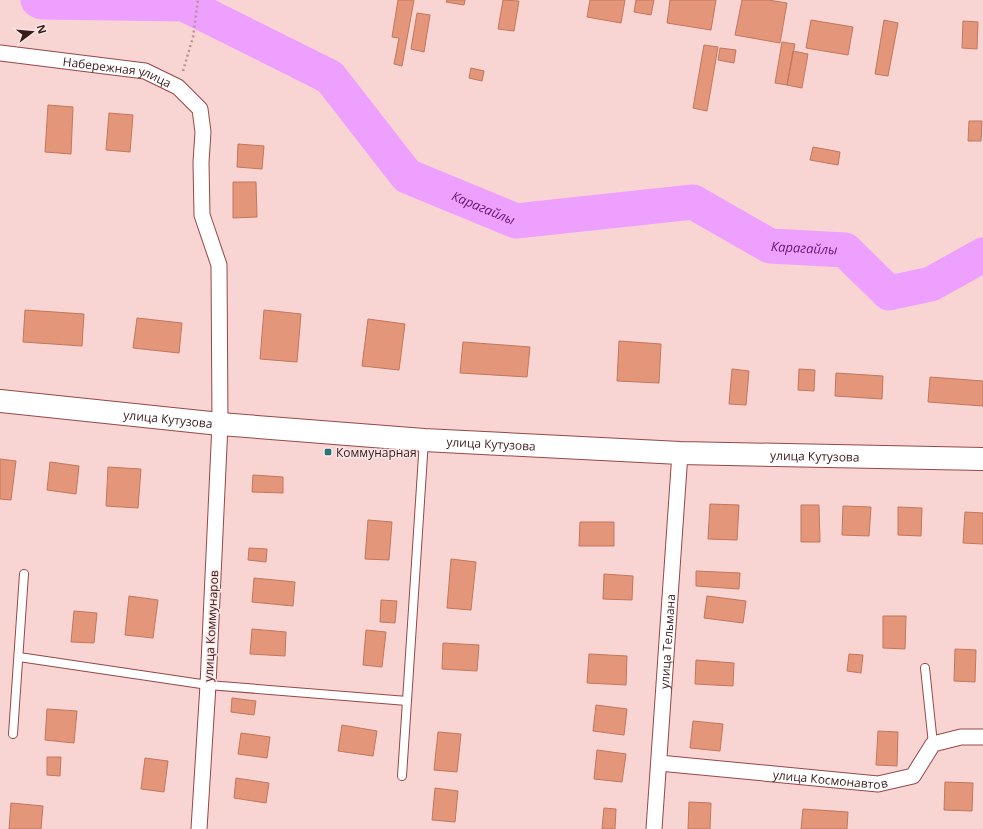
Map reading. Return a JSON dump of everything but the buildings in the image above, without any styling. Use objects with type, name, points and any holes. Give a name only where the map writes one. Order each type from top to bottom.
[{"type":"main road","name":"улица Кутузова","points":[[0,401],[220,424],[424,440],[680,453],[983,459]]},
{"type":"street","name":"Набережная улица","points":[[0,53],[144,71],[178,87],[200,109]]},
{"type":"street","name":"улица Коммунаров","points":[[199,829],[208,685],[220,424],[219,265],[202,215],[201,162],[203,132],[200,109]]},
{"type":"street","name":"улица Тельмана","points":[[654,829],[680,453]]},
{"type":"street","points":[[933,744],[961,737],[983,737]]},
{"type":"street","name":"улица Космонавтов","points":[[659,763],[878,784],[913,776],[933,744]]},
{"type":"lane","points":[[402,776],[424,440]]},
{"type":"lane","points":[[13,734],[24,574]]},
{"type":"lane","points":[[19,657],[208,685],[407,701]]},
{"type":"lane","points":[[925,668],[933,744]]},
{"type":"path","points":[[178,87],[193,37],[198,0]]},
{"type":"waterway","name":"Карагайлы","points":[[38,0],[42,2],[184,4],[330,77],[407,176],[516,221],[693,202],[770,246],[845,250],[889,293],[931,284],[983,255]]},
{"type":"place","name":"Коммунарная","points":[[328,452]]}]
